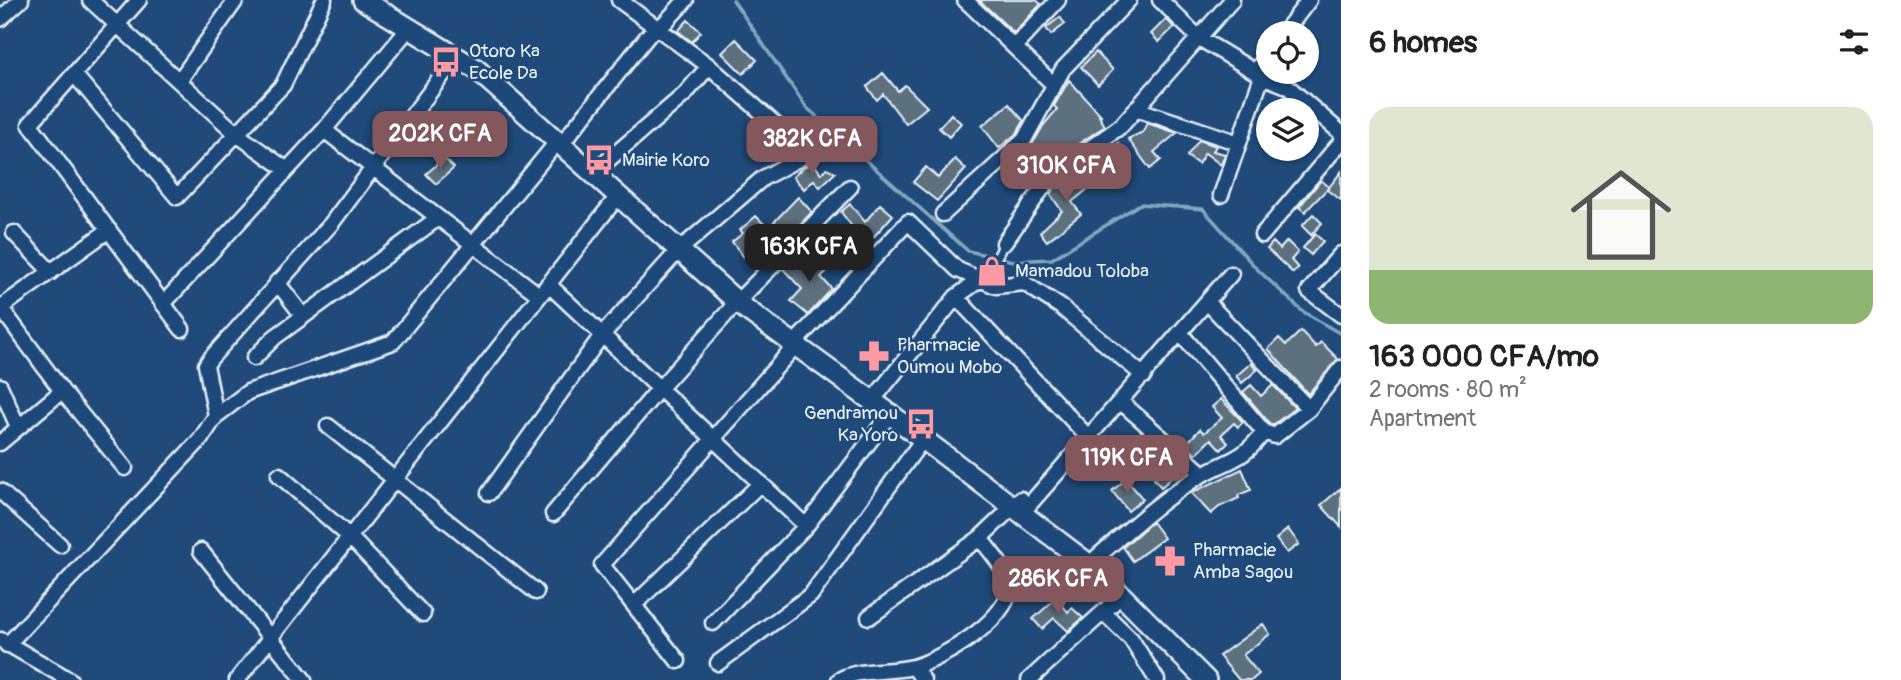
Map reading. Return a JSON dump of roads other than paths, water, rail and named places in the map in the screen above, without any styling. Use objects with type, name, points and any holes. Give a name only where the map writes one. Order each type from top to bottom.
[{"type":"main road","points":[[363,0],[410,27],[500,89],[600,167],[682,248]]},
{"type":"main road","points":[[385,0],[482,61],[618,196],[741,299],[1022,506],[1094,568],[1206,680]]},
{"type":"main road","points":[[875,397],[890,414],[923,439],[1097,557],[1219,680]]},
{"type":"street","points":[[0,19],[21,0]]},
{"type":"street","points":[[90,0],[238,135],[287,170]]},
{"type":"street","points":[[138,0],[30,124],[182,329]]},
{"type":"street","points":[[179,81],[236,0]]},
{"type":"street","points":[[74,74],[177,197],[283,85],[324,0]]},
{"type":"street","points":[[619,0],[709,66],[776,125]]},
{"type":"street","points":[[70,680],[4,642],[200,440],[216,416],[248,392],[393,342],[657,28],[686,0]]},
{"type":"street","points":[[965,0],[1054,85]]},
{"type":"street","points":[[1014,47],[1058,0]]},
{"type":"street","points":[[943,214],[1024,139],[1063,69],[1129,0]]},
{"type":"street","points":[[1160,0],[1199,38],[1256,73]]},
{"type":"street","points":[[1004,243],[1051,176],[1121,126],[1233,0]]},
{"type":"street","points":[[1293,21],[1309,0]]},
{"type":"street","points":[[163,303],[324,130],[410,27]]},
{"type":"street","points":[[216,416],[206,365],[331,224],[456,57]]},
{"type":"street","points":[[600,167],[685,94],[709,66]]},
{"type":"street","points":[[1221,195],[1256,81]]},
{"type":"street","points":[[1282,84],[1341,133]]},
{"type":"street","points":[[1136,108],[1239,143]]},
{"type":"street","points":[[324,130],[473,245],[544,290],[602,335],[806,526]]},
{"type":"street","points":[[1262,235],[1341,142]]},
{"type":"street","points":[[489,493],[602,335],[682,248],[763,178],[813,151]]},
{"type":"street","points":[[552,514],[659,388],[850,187]]},
{"type":"street","points":[[237,680],[618,196]]},
{"type":"street","points":[[254,358],[275,337],[438,218]]},
{"type":"street","points":[[678,661],[602,565],[714,440],[797,341],[908,222],[958,270],[985,276],[996,286],[1024,283],[1061,307],[1144,376]]},
{"type":"street","points":[[109,230],[0,308],[62,391],[125,468]]},
{"type":"street","points":[[14,233],[51,272]]},
{"type":"street","points":[[1341,254],[1309,292],[1341,315]]},
{"type":"street","points":[[869,617],[1022,506],[1089,438],[1231,274]]},
{"type":"street","points":[[875,397],[956,297],[985,276]]},
{"type":"street","points":[[277,282],[303,316]]},
{"type":"street","points":[[956,297],[1089,438]]},
{"type":"street","points":[[1208,302],[1309,409]]},
{"type":"street","points":[[1181,334],[1264,432],[1277,436],[1309,409],[1341,368]]},
{"type":"street","points":[[0,386],[19,427]]},
{"type":"street","points":[[0,443],[62,391]]},
{"type":"street","points":[[1121,401],[1203,474]]},
{"type":"street","points":[[713,623],[806,526],[890,414]]},
{"type":"street","points":[[328,426],[536,592]]},
{"type":"street","points":[[1097,557],[1140,520],[1203,474],[1241,457],[1254,446],[1264,432]]},
{"type":"street","points":[[718,663],[811,595],[923,439]]},
{"type":"street","points":[[279,475],[350,537],[423,614]]},
{"type":"street","points":[[634,605],[761,484]]},
{"type":"street","points":[[0,491],[61,545]]},
{"type":"street","points":[[839,680],[849,675],[914,667],[960,646],[985,625],[1007,601],[1009,580],[980,538]]},
{"type":"street","points":[[201,551],[304,680]]},
{"type":"street","points":[[1029,680],[1122,595]]},
{"type":"street","points":[[1103,612],[1130,639],[1157,680]]},
{"type":"street","points":[[914,667],[923,680]]},
{"type":"lane","points":[[985,276],[1004,243]]},
{"type":"waterway","points":[[733,0],[806,107],[968,251],[1013,261],[1052,259],[1140,204],[1203,209],[1257,269],[1302,311],[1341,334]]},
{"type":"place","name":"Otoro Ka Ecole Da","points":[[446,62]]},
{"type":"place","name":"Mairie Koro","points":[[599,160]]},
{"type":"place","name":"Mamadou Toloba","points":[[992,271]]},
{"type":"place","name":"Pharmacie Oumou Mobo","points":[[874,356]]},
{"type":"place","name":"Gendramou Ka Yoro","points":[[921,424]]},
{"type":"place","name":"Pharmacie Amba Sagou","points":[[1170,561]]}]
